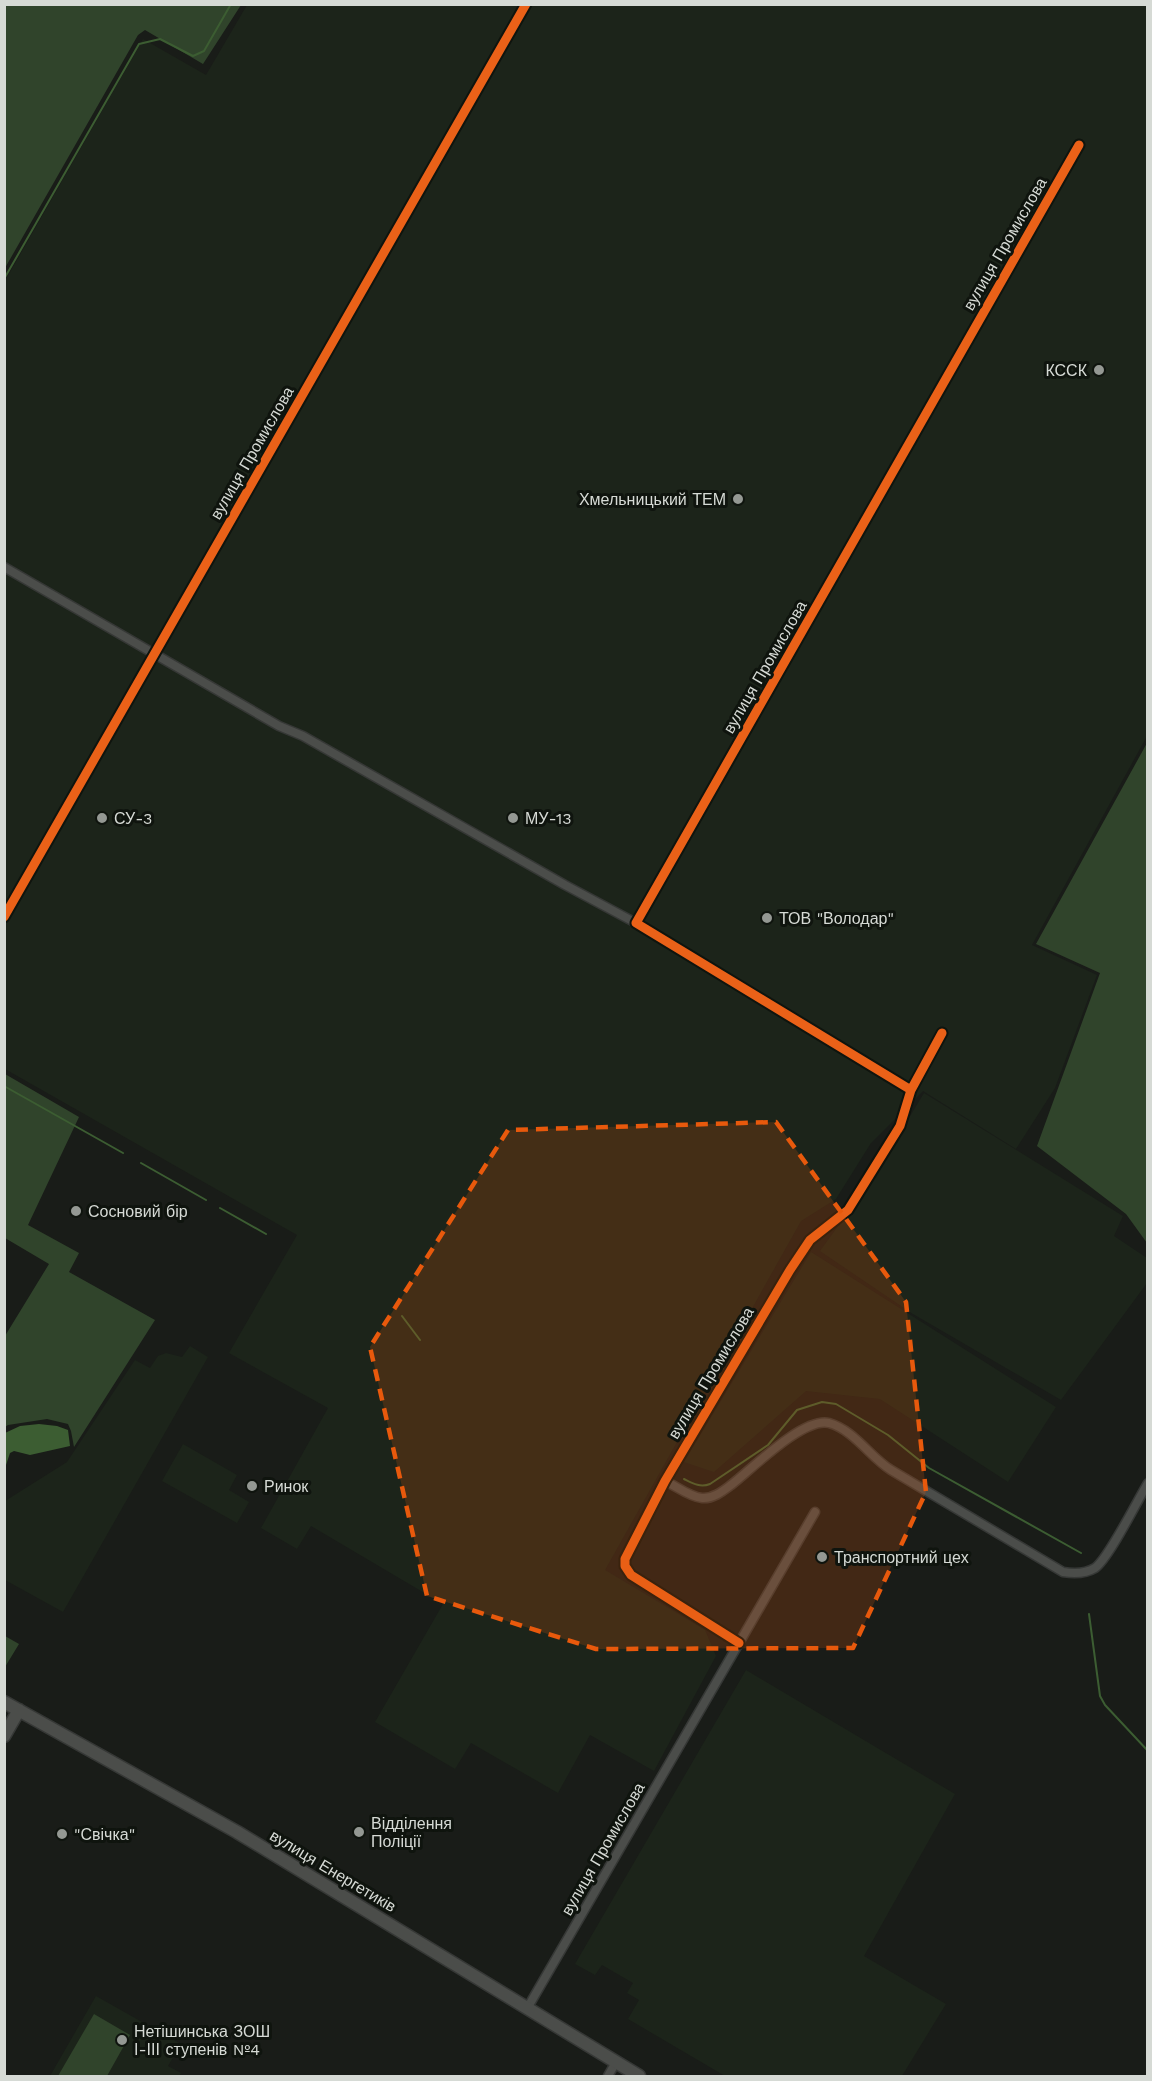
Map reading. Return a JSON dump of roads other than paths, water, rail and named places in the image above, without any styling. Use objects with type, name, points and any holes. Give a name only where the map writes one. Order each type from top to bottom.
[{"type":"main road","name":"вулиця Енергетиків","points":[[4,1702],[237,1832],[639,2076]]},
{"type":"main road","points":[[4,1736],[19,1710]]},
{"type":"street","name":"вулиця Промислова","points":[[4,917],[526,4]]},
{"type":"street","name":"вулиця Промислова","points":[[636,924],[1079,145]]},
{"type":"street","points":[[4,567],[279,726],[303,736],[636,924],[911,1090]]},
{"type":"street","name":"вулиця Промислова","points":[[739,1643],[631,1575],[626,1570],[624,1562],[626,1555],[665,1481],[810,1240],[848,1210],[900,1126],[911,1090],[942,1033]]},
{"type":"street","points":[[665,1481],[698,1498],[712,1496],[736,1481],[798,1431],[814,1424],[828,1423],[848,1434],[879,1463],[1063,1572],[1074,1574],[1085,1573],[1098,1566],[1103,1560],[1148,1483]]},
{"type":"street","name":"вулиця Промислова","points":[[528,2007],[815,1512]]},
{"type":"street","points":[[608,2076],[616,2062]]},
{"type":"waterway","points":[[4,279],[139,44],[160,39],[193,56],[204,51],[231,4]]},
{"type":"waterway","points":[[4,1086],[123,1153]]},
{"type":"waterway","points":[[141,1163],[206,1200]]},
{"type":"waterway","points":[[220,1208],[266,1234]]},
{"type":"waterway","points":[[402,1316],[420,1340]]},
{"type":"waterway","points":[[684,1479],[699,1485],[710,1484],[768,1445],[797,1410],[822,1402],[836,1404],[888,1435],[929,1468],[1081,1553]]},
{"type":"waterway","points":[[1089,1614],[1100,1696],[1105,1705],[1148,1751]]},
{"type":"place","name":"КССК","points":[[1099,370]]},
{"type":"place","name":"Хмельницький ТЕМ","points":[[738,499]]},
{"type":"place","name":"СУ-3","points":[[102,818]]},
{"type":"place","name":"МУ-13","points":[[513,818]]},
{"type":"place","name":"ТОВ \"Володар\"","points":[[767,918]]},
{"type":"place","name":"Сосновий бір","points":[[76,1211]]},
{"type":"place","name":"Ринок","points":[[252,1486]]},
{"type":"place","name":"Транспортний цех","points":[[822,1557]]},
{"type":"place","name":"Відділення Поліції","points":[[359,1832]]},
{"type":"place","name":"\"Свічка\"","points":[[62,1834]]},
{"type":"place","name":"Нетішинська ЗОШ І-ІІІ ступенів №4","points":[[122,2040]]}]
